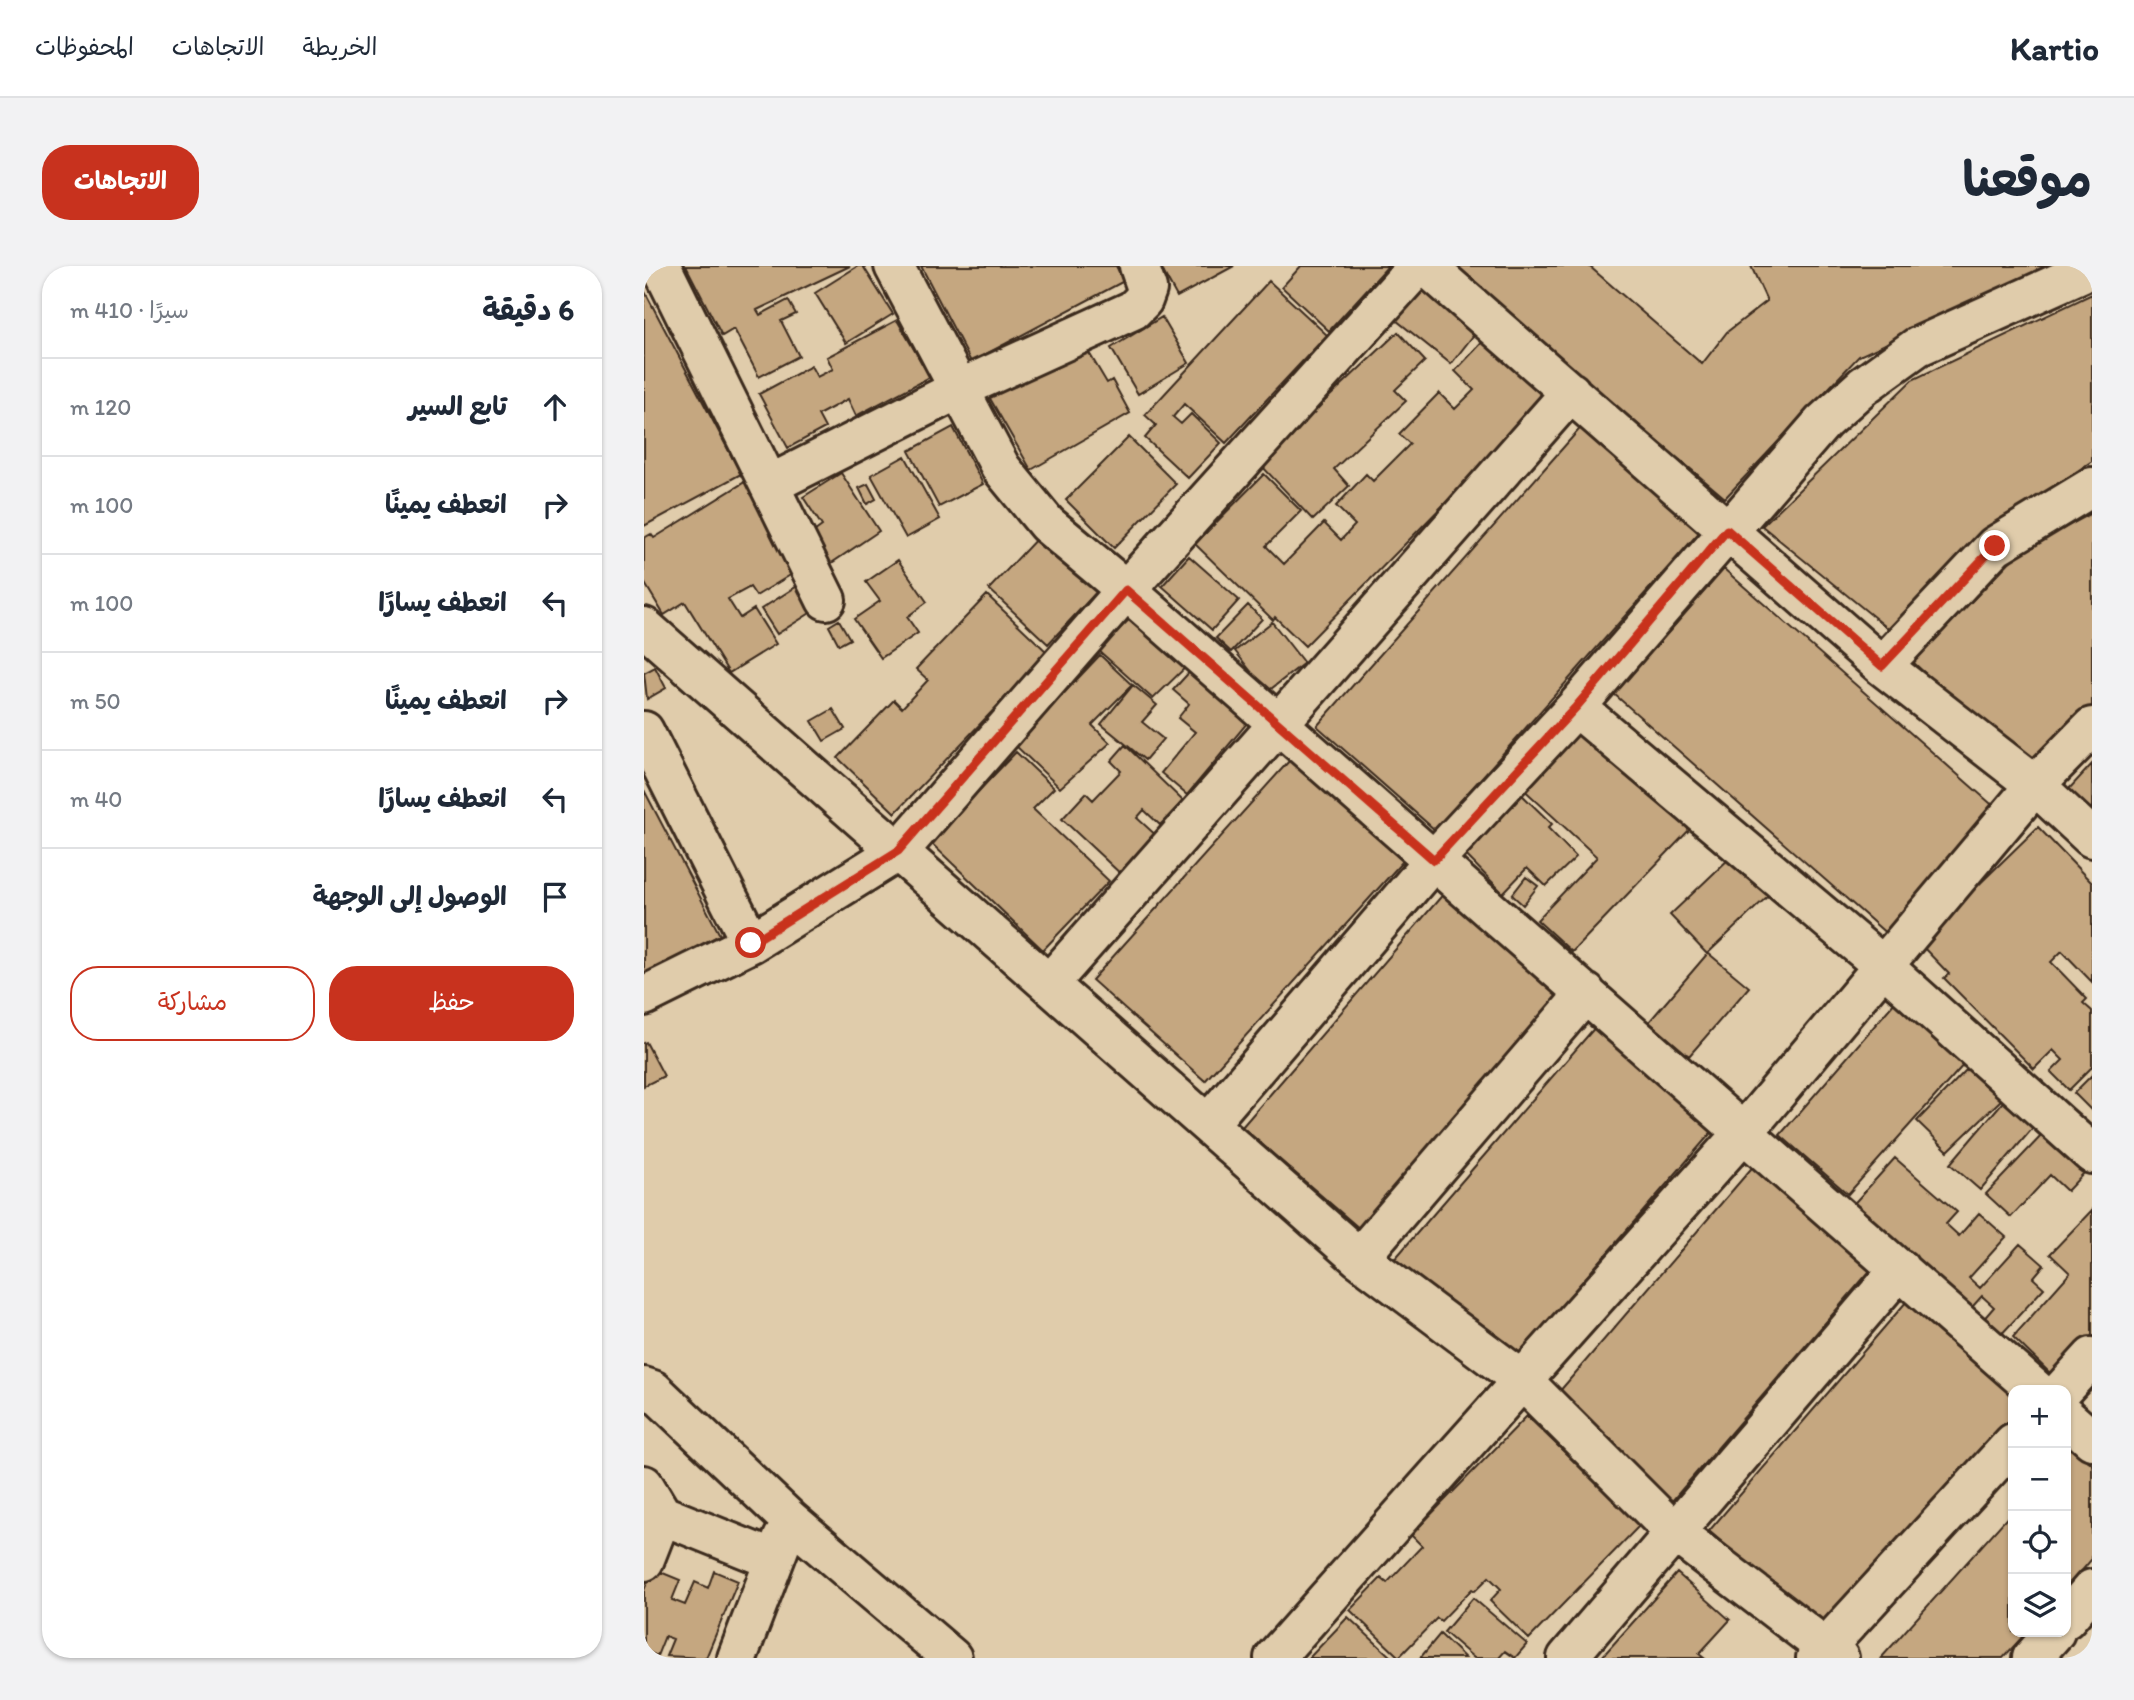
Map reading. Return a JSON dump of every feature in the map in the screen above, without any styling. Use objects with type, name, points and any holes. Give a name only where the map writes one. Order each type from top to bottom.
[{"type":"street","points":[[661,266],[826,600]]},
{"type":"street","points":[[894,266],[957,390],[1001,468],[1029,505],[2030,1385]]},
{"type":"street","points":[[769,485],[957,390],[1133,310],[1143,300],[1147,289],[1139,266]]},
{"type":"street","points":[[644,996],[751,943],[898,851],[1126,590],[1418,266]]},
{"type":"street","points":[[1426,266],[1882,666],[2035,785],[2092,838]]},
{"type":"street","points":[[1208,1124],[1434,860],[1576,707],[1823,422],[1863,386],[1917,347],[2092,268]]},
{"type":"street","points":[[1049,985],[1571,393]]},
{"type":"street","points":[[1882,666],[1995,546],[2092,487]]},
{"type":"street","points":[[644,627],[1359,1258],[1522,1380],[1673,1531],[1827,1654],[2009,1448]]},
{"type":"street","points":[[1576,707],[1882,965],[2092,1154]]},
{"type":"street","points":[[1274,1658],[1743,1133],[2035,785],[2092,727]]},
{"type":"street","points":[[644,731],[751,943]]},
{"type":"street","points":[[1359,1258],[1586,993]]},
{"type":"street","points":[[1567,1658],[1900,1269]]},
{"type":"street","points":[[2067,1385],[2092,1357]]},
{"type":"street","points":[[644,1387],[653,1390],[790,1520],[952,1658]]},
{"type":"street","points":[[2071,1421],[2092,1440]]},
{"type":"street","points":[[644,1561],[653,1500],[774,1560]]},
{"type":"street","points":[[737,1658],[790,1520]]},
{"type":"street","points":[[2071,1613],[2092,1589]]},
{"type":"street","points":[[2032,1658],[2050,1637]]},
{"type":"building","points":[[686,266],[850,266],[757,310],[760,315],[788,300],[796,314],[781,321],[799,356],[759,377],[734,329],[722,336]]},
{"type":"building","points":[[858,266],[863,266],[893,314],[846,343],[815,293]]},
{"type":"building","points":[[921,266],[1116,266],[1124,281],[971,362]]},
{"type":"building","points":[[1160,266],[1234,266],[1177,297]]},
{"type":"building","points":[[1301,266],[1388,266],[1329,331],[1282,287]]},
{"type":"building","points":[[1451,266],[1589,266],[1702,364],[1727,332],[1767,301],[1751,266],[2056,266],[1859,356],[1725,498]]},
{"type":"building","points":[[1429,280],[1483,323],[1451,364],[1396,320]]},
{"type":"building","points":[[1269,281],[1327,335],[1226,443],[1184,404],[1173,417],[1181,424],[1191,414],[1221,443],[1188,478],[1145,438],[1156,425],[1145,415]]},
{"type":"building","points":[[644,290],[741,474],[644,526]]},
{"type":"building","points":[[2092,294],[2092,461],[1991,530],[1891,631],[1762,526],[1912,380]]},
{"type":"building","points":[[1162,317],[1189,363],[1138,394],[1111,348]]},
{"type":"building","points":[[897,320],[930,377],[856,416],[848,399],[818,415],[825,428],[788,448],[759,394],[811,366],[817,377],[833,369],[827,357]]},
{"type":"building","points":[[1493,331],[1555,391],[1305,646],[1275,617],[1273,620],[1195,544],[1264,474],[1301,511],[1266,546],[1284,564],[1324,523],[1341,540],[1355,525],[1336,506],[1366,474],[1373,481],[1410,444],[1399,434],[1439,393],[1455,409],[1474,390],[1455,371]]},
{"type":"building","points":[[1398,332],[1425,361],[1395,390],[1406,401],[1334,469],[1349,486],[1313,520],[1259,463]]},
{"type":"building","points":[[1082,341],[1107,383],[1112,380],[1130,413],[1031,470],[988,395]]},
{"type":"building","points":[[1584,424],[1703,528],[1435,830],[1317,726]]},
{"type":"building","points":[[953,427],[983,484],[939,507],[909,451]]},
{"type":"building","points":[[1129,437],[1176,484],[1114,548],[1066,500]]},
{"type":"building","points":[[905,456],[940,519],[906,538],[871,475]]},
{"type":"building","points":[[841,473],[879,531],[830,564],[811,534],[822,526],[803,497]]},
{"type":"building","points":[[748,480],[802,568],[756,596],[750,587],[728,599],[740,618],[754,609],[776,644],[729,673],[685,602],[664,615],[644,582],[644,538],[651,534],[654,538]]},
{"type":"building","points":[[868,484],[876,499],[867,504],[859,488]]},
{"type":"building","points":[[2092,513],[2092,709],[2031,773],[1913,662],[2019,552]]},
{"type":"building","points":[[1041,534],[1102,586],[1048,644],[989,589]]},
{"type":"building","points":[[1189,556],[1239,600],[1212,630],[1162,586]]},
{"type":"building","points":[[898,560],[927,602],[907,617],[918,633],[881,658],[854,619],[880,601],[866,582]]},
{"type":"building","points":[[1724,569],[1998,810],[1888,935],[1614,694]]},
{"type":"building","points":[[799,585],[815,610],[777,634],[761,609]]},
{"type":"building","points":[[987,595],[1048,653],[895,813],[838,758],[894,700],[902,708],[928,680],[916,669]]},
{"type":"building","points":[[1248,605],[1262,619],[1231,652],[1216,638]]},
{"type":"building","points":[[1139,610],[1191,662],[1153,699],[1098,650]]},
{"type":"building","points":[[839,620],[850,639],[839,645],[829,626]]},
{"type":"building","points":[[1272,622],[1304,663],[1267,692],[1235,651]]},
{"type":"building","points":[[1100,655],[1132,685],[1092,725],[1110,743],[1060,788],[1015,745]]},
{"type":"building","points":[[655,667],[666,688],[647,699],[644,673]]},
{"type":"building","points":[[1194,667],[1253,716],[1187,795],[1161,773],[1195,732],[1178,718],[1189,704],[1173,690]]},
{"type":"building","points":[[1133,685],[1157,705],[1142,722],[1163,739],[1145,760],[1101,724]]},
{"type":"building","points":[[833,709],[845,729],[824,741],[812,721]]},
{"type":"building","points":[[1577,722],[1695,824],[1572,952],[1537,920],[1597,857],[1519,785]]},
{"type":"building","points":[[1125,745],[1183,801],[1160,825],[1144,810],[1137,818],[1159,838],[1123,876],[1062,819],[1086,793],[1093,800],[1121,771],[1111,761]]},
{"type":"building","points":[[1016,752],[1054,788],[1033,809],[1109,881],[1043,950],[930,842]]},
{"type":"building","points":[[1290,760],[1403,861],[1205,1081],[1092,980]]},
{"type":"building","points":[[2092,764],[2092,812],[2068,790]]},
{"type":"building","points":[[1516,789],[1552,824],[1548,828],[1576,857],[1546,886],[1527,868],[1503,893],[1458,847]]},
{"type":"building","points":[[644,790],[720,935],[644,975]]},
{"type":"building","points":[[2038,827],[2092,883],[2092,982],[2062,951],[2051,962],[2087,999],[2083,1003],[2092,1011],[2092,1067],[2069,1090],[2051,1072],[2063,1060],[2053,1050],[2034,1069],[1944,978],[1949,974],[1919,943]]},
{"type":"building","points":[[1733,855],[1770,894],[1707,954],[1670,915]]},
{"type":"building","points":[[1526,877],[1538,886],[1523,905],[1512,895]]},
{"type":"building","points":[[1446,891],[1564,993],[1360,1229],[1242,1127]]},
{"type":"building","points":[[1708,953],[1749,987],[1689,1056],[1649,1022]]},
{"type":"building","points":[[1895,1002],[1965,1063],[1848,1194],[1780,1135]]},
{"type":"building","points":[[1597,1025],[1716,1127],[1512,1363],[1393,1261]]},
{"type":"building","points":[[646,1042],[664,1076],[644,1086],[644,1043]]},
{"type":"building","points":[[1969,1067],[2002,1099],[1948,1151],[1917,1121]]},
{"type":"building","points":[[2092,1075],[2092,1111],[2074,1093]]},
{"type":"building","points":[[2007,1097],[2037,1123],[1980,1190],[1950,1164]]},
{"type":"building","points":[[2043,1134],[2084,1173],[2067,1191],[2050,1175],[2011,1217],[1986,1194]]},
{"type":"building","points":[[1895,1158],[1957,1212],[1946,1224],[1959,1236],[1979,1213],[2006,1237],[1969,1278],[1980,1288],[2020,1244],[2044,1265],[2033,1278],[2044,1288],[1998,1338],[1981,1322],[1994,1307],[1982,1296],[1965,1315],[1849,1209]]},
{"type":"building","points":[[1756,1163],[1875,1265],[1672,1501],[1553,1399]]},
{"type":"building","points":[[2092,1210],[2092,1337],[2054,1377],[2013,1337],[2070,1273],[2050,1254]]},
{"type":"building","points":[[1913,1294],[2008,1385],[2008,1424],[1828,1633],[1709,1531]]},
{"type":"building","points":[[1527,1416],[1640,1525],[1529,1639],[1490,1601],[1501,1589],[1489,1577],[1475,1591],[1472,1589],[1441,1621],[1437,1618],[1399,1657],[1350,1610],[1381,1578],[1387,1583],[1422,1546],[1411,1535]]},
{"type":"building","points":[[2071,1448],[2092,1464],[2092,1559],[2071,1583]]},
{"type":"building","points":[[2008,1517],[2008,1637],[2022,1637],[2003,1658],[1881,1658]]},
{"type":"building","points":[[653,1569],[680,1580],[672,1600],[685,1605],[695,1582],[708,1588],[714,1571],[738,1581],[706,1658],[666,1656],[673,1639],[665,1636],[657,1656],[644,1650],[644,1590]]},
{"type":"building","points":[[1677,1573],[1730,1620],[1699,1654],[1704,1658],[1601,1658]]},
{"type":"building","points":[[1473,1598],[1527,1644],[1515,1658],[1505,1651],[1499,1658],[1474,1658],[1444,1632]]},
{"type":"building","points":[[1348,1617],[1392,1658],[1309,1658]]},
{"type":"building","points":[[1440,1634],[1465,1658],[1420,1658]]},
{"type":"route","points":[[751,943],[898,851],[1126,590],[1434,860],[1576,707],[1727,530],[1882,666],[1995,546]]}]
